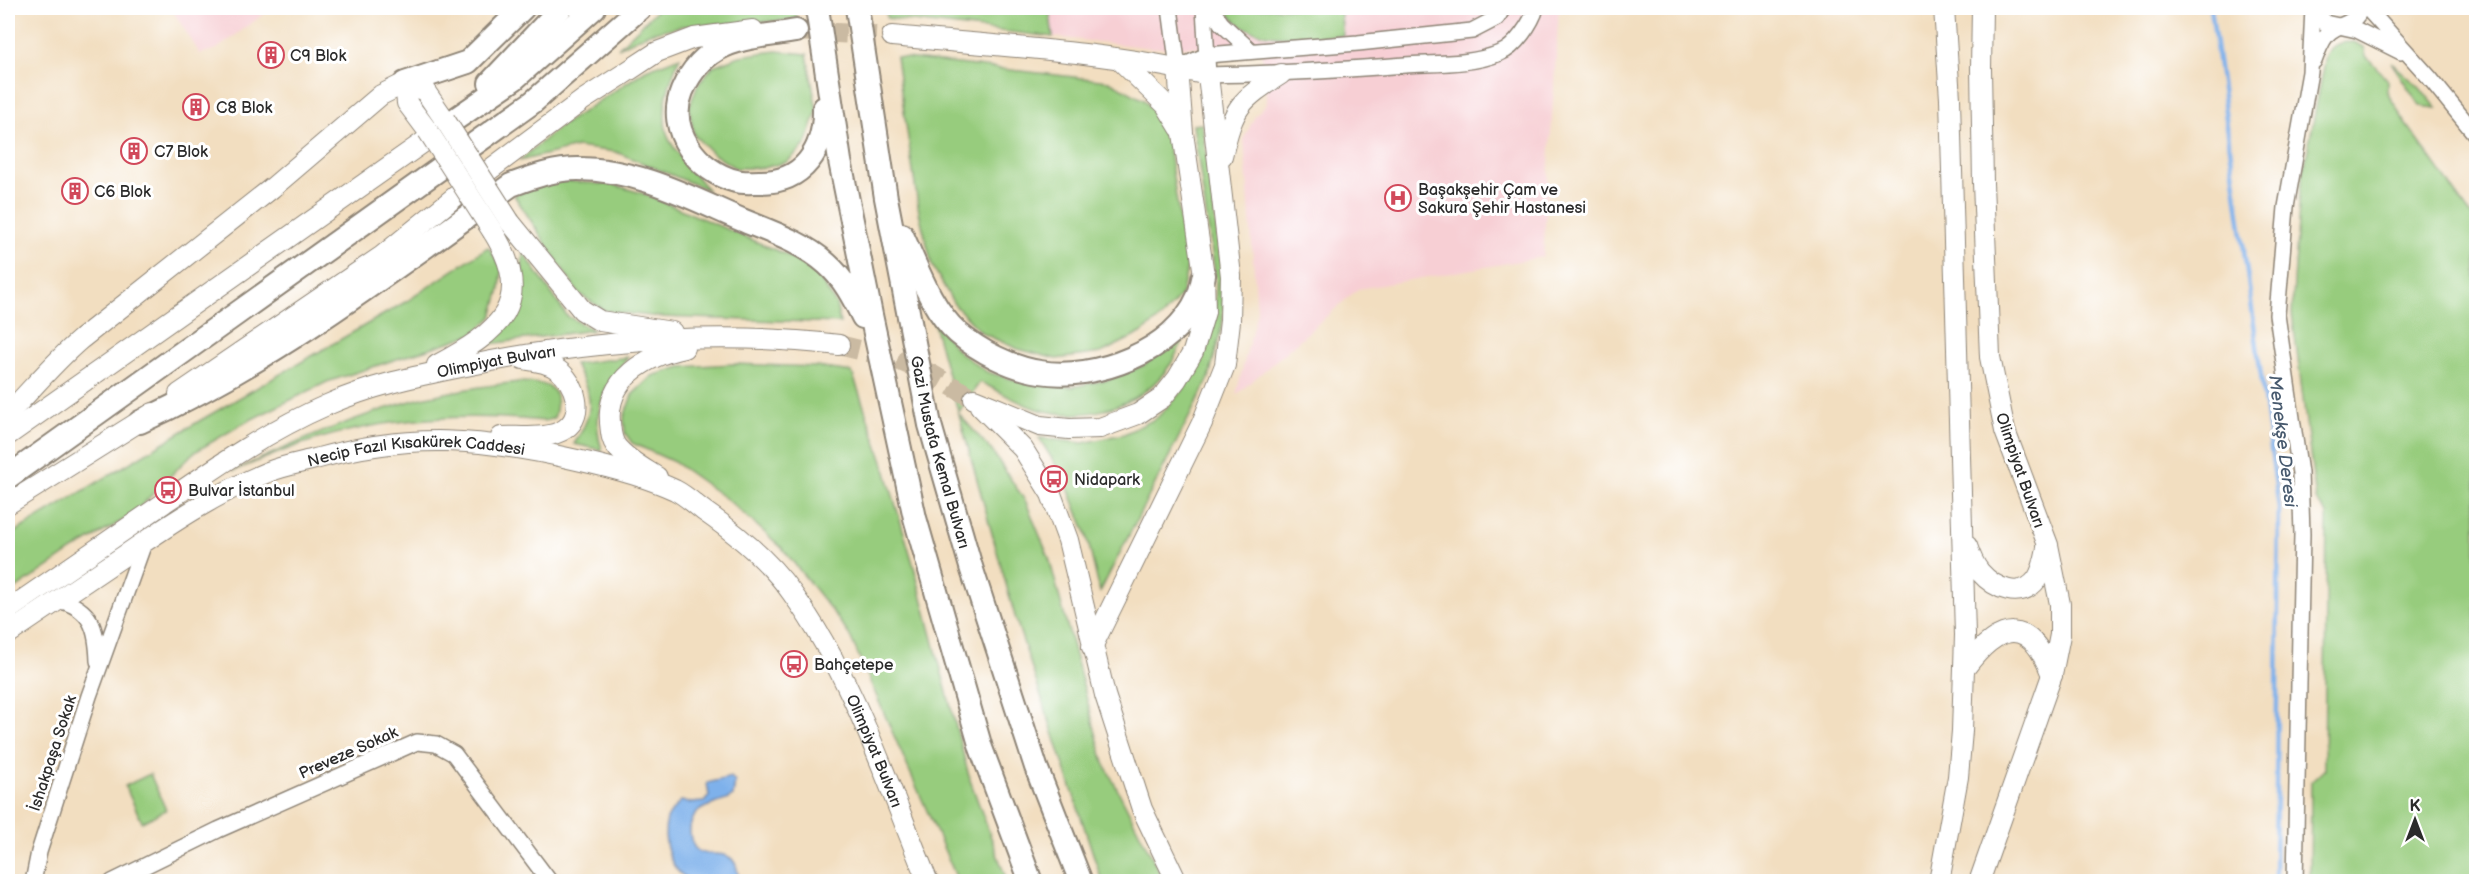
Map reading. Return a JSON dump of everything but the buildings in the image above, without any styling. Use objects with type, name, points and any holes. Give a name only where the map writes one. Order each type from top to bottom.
[{"type":"highway","points":[[405,83],[468,62],[523,8]]},
{"type":"highway","points":[[443,123],[561,8]]},
{"type":"highway","points":[[443,123],[514,79],[594,8]]},
{"type":"highway","points":[[8,477],[533,102],[640,8]]},
{"type":"highway","name":"Gazi Mustafa Kemal Bulvarı","points":[[857,8],[886,198],[930,425],[971,567],[1036,767],[1081,882]]},
{"type":"highway","points":[[796,31],[726,45],[705,57],[688,77],[680,95],[680,131],[686,146],[712,171],[737,182],[774,183],[803,170],[820,143],[824,110],[816,53],[818,14]]},
{"type":"highway","points":[[818,14],[840,160],[915,518],[981,748],[1031,882]]},
{"type":"highway","points":[[140,422],[196,396],[320,321],[511,185],[542,174],[576,168],[625,173],[670,187],[792,241],[827,263],[848,288],[878,350]]},
{"type":"highway","points":[[886,198],[917,268],[940,312],[957,332],[980,348],[1038,372],[1073,375],[1103,369],[1136,357],[1161,340],[1183,320],[1198,297],[1204,275]]},
{"type":"main road","points":[[1939,882],[1958,777],[1965,668],[1964,538],[1950,99],[1944,8]]},
{"type":"main road","name":"Olimpiyat Bulvarı","points":[[1979,882],[2052,675],[2060,635],[2060,604],[2048,545],[2007,439],[1993,378],[1987,317],[1983,183],[1982,8]]},
{"type":"main road","points":[[8,504],[140,422],[382,256],[472,183],[583,100],[657,52],[694,38],[741,30],[796,31]]},
{"type":"main road","points":[[892,36],[1119,59],[1208,75],[1231,276],[1230,321],[1225,365],[1202,423],[1092,647]]},
{"type":"main road","points":[[1119,59],[1166,105],[1183,133]]},
{"type":"main road","points":[[1177,882],[1142,809],[1105,695],[1068,540],[1051,494],[1023,449],[974,399],[1040,426],[1069,429],[1100,428],[1138,414],[1162,398],[1177,380],[1193,352],[1205,312],[1204,275],[1183,133],[1178,68]]},
{"type":"main road","points":[[1219,170],[1236,110],[1250,94],[1281,74]]},
{"type":"main road","points":[[8,414],[53,363],[81,339],[272,188],[381,95],[405,83],[424,91],[501,227],[582,310],[600,321],[722,340]]},
{"type":"main road","points":[[8,435],[443,123]]},
{"type":"main road","points":[[418,376],[470,348],[494,329],[511,304],[513,275],[501,227]]},
{"type":"main road","points":[[676,490],[623,453],[615,444],[611,435],[609,415],[611,401],[626,375],[640,364],[673,350],[722,340]]},
{"type":"main road","name":"Olimpiyat Bulvarı","points":[[8,610],[249,446],[326,405],[358,393],[418,376],[510,357],[615,342],[796,340],[839,345]]},
{"type":"main road","points":[[463,440],[551,435],[566,429],[575,417],[575,394],[569,379],[557,369],[543,362],[510,357]]},
{"type":"main road","name":"Necip Fazıl Kısakürek Caddesi","points":[[8,634],[190,511],[229,489],[272,471],[373,445],[413,440],[463,440],[522,448],[609,468],[676,490],[733,531],[770,566],[792,592],[812,623]]},
{"type":"main road","points":[[1964,538],[1978,570],[2000,588],[2014,591],[2025,589],[2035,582],[2042,570],[2048,545]]},
{"type":"main road","name":"Olimpiyat Bulvarı","points":[[812,623],[862,717],[928,882]]},
{"type":"main road","points":[[1965,668],[1986,643],[2000,634],[2013,631],[2031,638],[2044,655],[2052,675]]},
{"type":"street","points":[[1170,8],[1178,68],[1207,55],[1472,31],[1497,18],[1503,8]]},
{"type":"street","points":[[1204,8],[1208,75],[1281,74],[1468,61],[1503,53],[1522,33],[1533,18],[1536,8]]},
{"type":"street","points":[[1211,8],[1221,23],[1250,50]]},
{"type":"street","points":[[2314,8],[2325,23],[2357,30],[2409,56]]},
{"type":"street","points":[[2295,882],[2302,534],[2300,473],[2277,315],[2286,207],[2310,72],[2314,8]]},
{"type":"street","points":[[2310,72],[2321,44],[2329,32],[2354,20],[2361,8]]},
{"type":"street","points":[[2367,8],[2476,135]]},
{"type":"street","name":"İshakpaşa Sokak","points":[[33,882],[39,852],[98,670],[144,543]]},
{"type":"street","points":[[59,600],[74,604],[83,610],[94,627],[98,670]]},
{"type":"street","name":"Preveze Sokak","points":[[112,882],[218,830],[417,742],[436,744],[454,754],[550,882]]},
{"type":"shaded area","points":[[171,8],[272,8],[217,49],[200,54]]},
{"type":"shaded area","name":"Başakşehir Çam ve Sakura Şehir Hastanesi","points":[[885,8],[1559,8],[1543,257],[1358,289],[1236,395],[1257,311],[1244,138],[1255,116],[1267,103],[1261,45],[1153,48],[887,18]]},
{"type":"green space","points":[[659,8],[796,8],[797,20],[682,26],[649,33],[618,48]]},
{"type":"green space","points":[[885,8],[1049,8],[1053,37],[887,18]]},
{"type":"green space","points":[[1225,8],[1340,8],[1343,36],[1295,37],[1262,34],[1247,29]]},
{"type":"green space","points":[[2354,42],[2364,47],[2366,56],[2387,79],[2387,92],[2403,119],[2476,222],[2476,881],[2310,881],[2311,782],[2324,770],[2327,514],[2316,500],[2292,313],[2300,190],[2326,56],[2337,44]]},
{"type":"green space","points":[[776,51],[807,54],[817,111],[806,144],[787,162],[763,168],[735,168],[712,153],[694,135],[689,108],[697,86],[713,66],[740,56]]},
{"type":"green space","points":[[680,57],[665,104],[667,134],[679,154],[708,190],[616,152],[577,147],[519,161],[558,128],[646,70]]},
{"type":"green space","points":[[896,57],[1109,81],[1144,100],[1159,118],[1166,132],[1187,267],[1182,294],[1163,316],[1141,333],[1101,353],[1056,359],[1018,349],[982,333],[954,304],[932,265],[919,212]]},
{"type":"green space","points":[[2391,62],[2419,87],[2437,108],[2420,106]]},
{"type":"green space","points":[[1202,124],[1224,285],[1223,321],[1209,378],[1100,592],[1086,533],[1064,478],[1039,438],[1083,443],[1124,434],[1157,418],[1183,390],[1208,346],[1215,316],[1216,280],[1193,125]]},
{"type":"green space","points":[[554,180],[614,185],[645,194],[787,255],[816,273],[836,304],[840,323],[660,317],[606,311],[579,294],[514,195]]},
{"type":"green space","points":[[488,247],[502,268],[500,289],[492,317],[473,334],[327,382],[244,423],[193,453],[132,515],[73,550],[8,594],[8,536],[201,420],[407,301]]},
{"type":"green space","points":[[523,252],[567,316],[593,330],[490,344],[510,322],[521,293]]},
{"type":"green space","points":[[933,321],[958,351],[987,372],[1029,384],[1072,387],[1107,380],[1144,365],[1186,334],[1172,362],[1160,378],[1129,401],[1111,408],[1073,414],[1053,412],[1034,408],[980,382],[958,412]]},
{"type":"green space","points":[[628,357],[613,378],[602,400],[598,424],[602,450],[574,444],[586,422],[589,404],[581,375],[574,364]]},
{"type":"green space","points":[[734,364],[817,367],[852,372],[883,462],[914,567],[970,780],[1007,881],[958,881],[850,636],[782,548],[728,500],[674,462],[632,443],[625,433],[624,417],[632,395],[652,376],[681,367]]},
{"type":"green space","points":[[518,382],[537,383],[554,392],[557,398],[554,418],[545,421],[458,417],[371,426],[304,443],[233,471],[324,431],[394,406],[443,394]]},
{"type":"green space","points":[[959,414],[992,451],[1026,502],[1049,558],[1104,763],[1164,881],[1102,881],[1016,620]]},
{"type":"green space","points":[[150,774],[166,810],[142,822],[125,786]]},
{"type":"water","points":[[731,777],[735,782],[733,796],[699,811],[692,821],[690,833],[696,849],[706,854],[729,857],[735,863],[739,878],[750,881],[712,883],[692,881],[678,871],[669,855],[665,836],[667,819],[681,801],[704,802],[709,796],[707,783]]},
{"type":"waterway","name":"Menekşe Deresi","points":[[2211,8],[2279,508],[2275,882]]},
{"type":"tunnel","points":[[796,31],[892,36]]},
{"type":"tunnel","points":[[839,345],[893,358],[931,374],[974,399]]},
{"type":"place","name":"C9 Blok","points":[[271,55]]},
{"type":"place","name":"C8 Blok","points":[[196,107]]},
{"type":"place","name":"C7 Blok","points":[[134,151]]},
{"type":"place","name":"C6 Blok","points":[[75,191]]},
{"type":"place","name":"Başakşehir Çam ve Sakura Şehir Hastanesi","points":[[1398,198]]},
{"type":"place","name":"Nidapark","points":[[1054,479]]},
{"type":"place","name":"Bulvar İstanbul","points":[[168,490]]},
{"type":"place","name":"Bahçetepe","points":[[794,664]]}]
